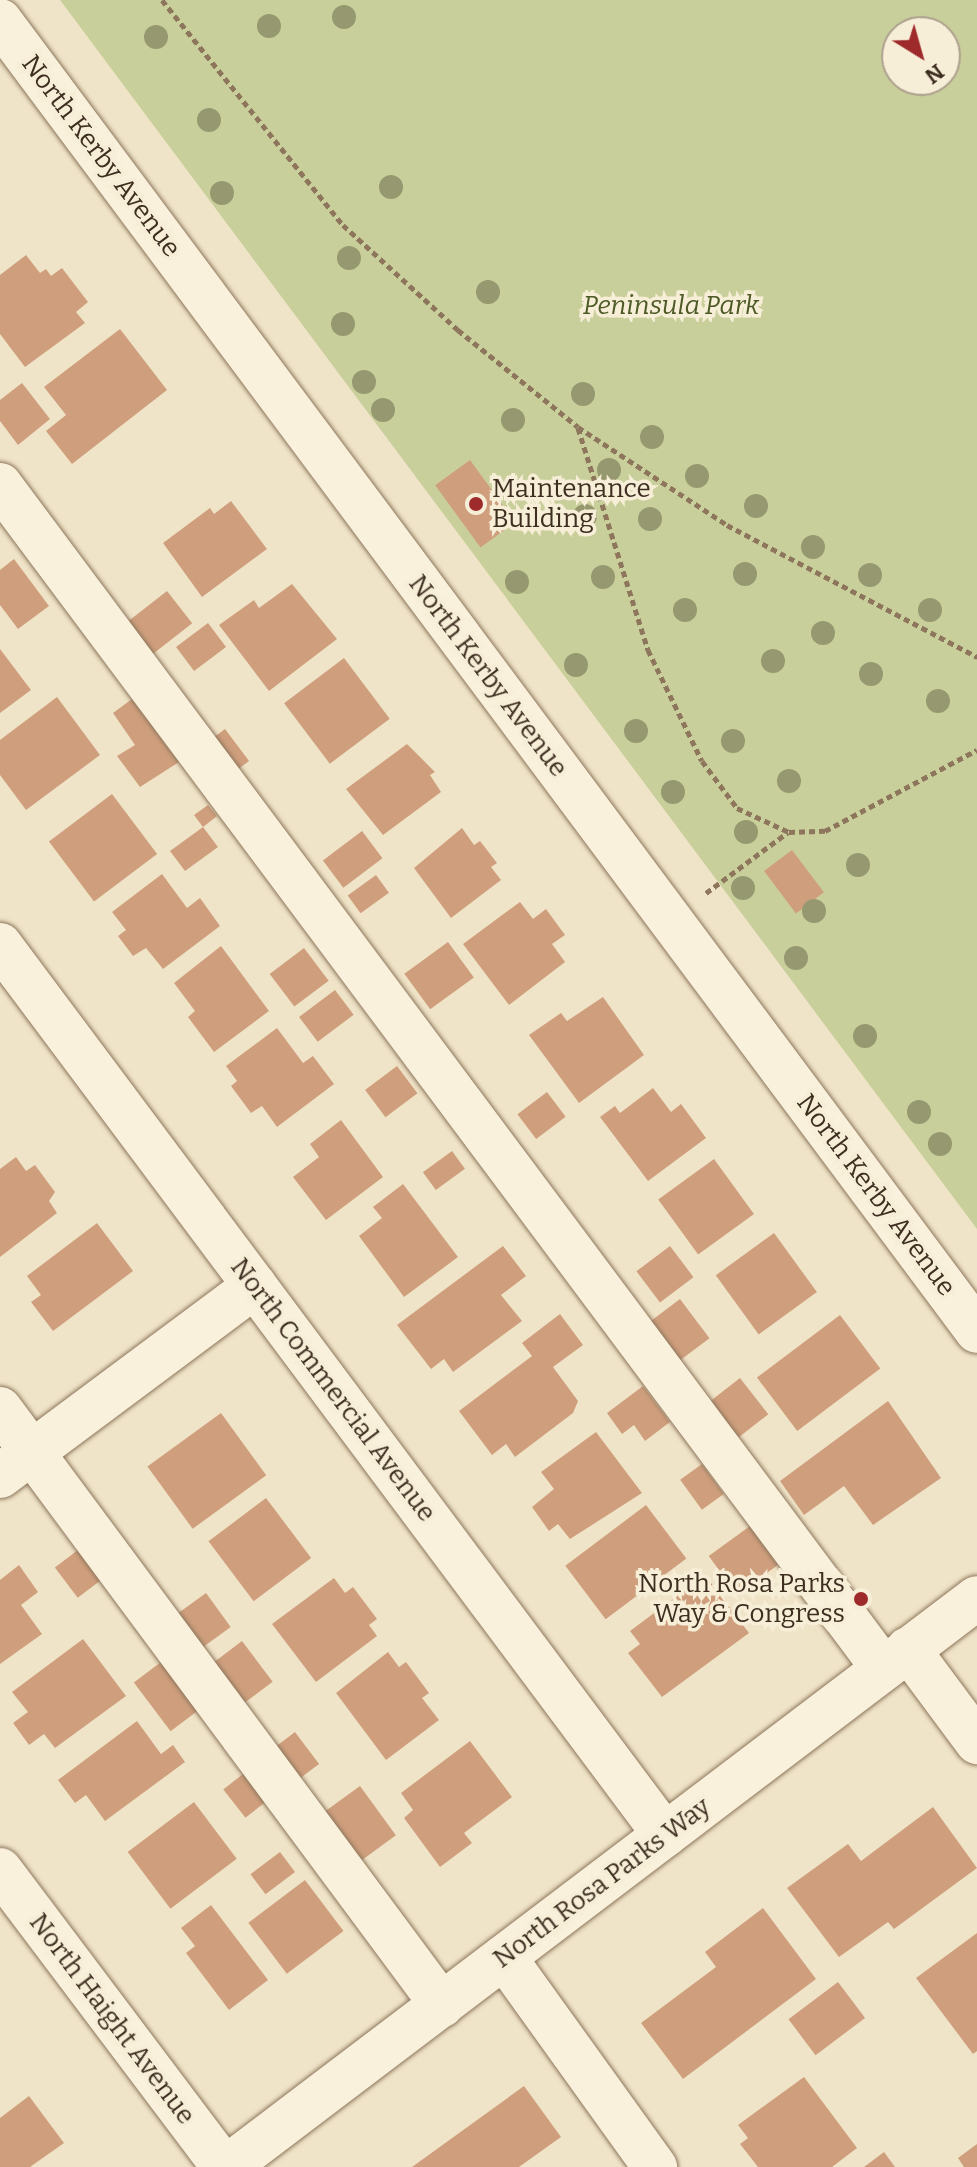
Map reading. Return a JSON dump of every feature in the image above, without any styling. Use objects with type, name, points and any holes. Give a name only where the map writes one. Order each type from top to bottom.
[{"type":"street","name":"North Kerby Avenue","points":[[0,21],[977,1331]]},
{"type":"street","points":[[0,485],[896,1658],[977,1742]]},
{"type":"street","name":"North Commercial Avenue","points":[[0,945],[665,1835]]},
{"type":"street","points":[[16,1464],[255,1286]]},
{"type":"street","points":[[0,1409],[16,1464],[442,2005]]},
{"type":"street","name":"North Rosa Parks Way","points":[[225,2167],[977,1598]]},
{"type":"street","name":"North Haight Avenue","points":[[0,1870],[225,2167]]},
{"type":"street","points":[[504,1957],[655,2167]]},
{"type":"path","points":[[162,0],[343,225],[458,330],[578,427],[727,525],[977,657]]},
{"type":"path","points":[[578,427],[648,650],[702,761],[737,808],[789,832],[825,831],[977,750]]},
{"type":"path","points":[[671,920],[789,832]]},
{"type":"green space","name":"Peninsula Park","points":[[60,0],[977,0],[977,1229]]},
{"type":"building","points":[[26,255],[40,273],[46,269],[51,276],[62,268],[88,302],[76,312],[85,323],[25,367],[0,334],[0,275]]},
{"type":"building","points":[[120,329],[167,390],[72,464],[46,431],[66,415],[44,387]]},
{"type":"building","points":[[22,383],[50,419],[18,445],[0,421],[0,400]]},
{"type":"building","name":"Maintenance Building","points":[[470,460],[515,522],[480,548],[435,485]]},
{"type":"building","points":[[231,501],[267,549],[202,597],[163,543],[210,508],[214,514]]},
{"type":"building","points":[[14,559],[49,606],[18,629],[0,605],[0,570]]},
{"type":"building","points":[[292,584],[337,639],[269,691],[219,625],[254,600],[259,608]]},
{"type":"building","points":[[167,591],[192,623],[144,661],[119,629]]},
{"type":"building","points":[[208,623],[226,647],[194,671],[176,647]]},
{"type":"building","points":[[0,649],[31,690],[0,713]]},
{"type":"building","points":[[344,658],[390,719],[330,764],[284,703]]},
{"type":"building","points":[[57,697],[100,755],[26,810],[0,775],[0,740]]},
{"type":"building","points":[[132,699],[179,762],[140,787],[117,756],[135,745],[113,713]]},
{"type":"building","points":[[225,729],[249,761],[229,776],[205,744]]},
{"type":"building","points":[[407,744],[435,772],[430,775],[441,792],[383,835],[346,789]]},
{"type":"building","points":[[112,794],[157,854],[94,901],[49,842]]},
{"type":"building","points":[[208,805],[217,816],[203,827],[194,815]]},
{"type":"building","points":[[203,827],[218,847],[185,871],[170,851]]},
{"type":"building","points":[[462,828],[474,845],[480,841],[497,863],[491,867],[501,880],[451,918],[414,868]]},
{"type":"building","points":[[362,831],[382,858],[343,888],[323,860]]},
{"type":"building","points":[[792,850],[824,892],[796,913],[764,871]]},
{"type":"building","points":[[162,874],[187,908],[200,898],[220,926],[163,969],[146,948],[133,956],[118,936],[126,930],[112,912]]},
{"type":"building","points":[[376,875],[389,893],[361,913],[348,896]]},
{"type":"building","points":[[520,902],[533,919],[546,909],[565,935],[552,944],[565,962],[509,1005],[463,944]]},
{"type":"building","points":[[448,942],[474,978],[430,1009],[404,974]]},
{"type":"building","points":[[221,946],[269,1011],[214,1052],[188,1017],[195,1011],[174,983]]},
{"type":"building","points":[[304,948],[329,981],[294,1007],[270,974]]},
{"type":"building","points":[[335,990],[354,1015],[318,1042],[299,1017]]},
{"type":"building","points":[[603,997],[644,1055],[579,1103],[529,1035],[561,1013],[567,1021]]},
{"type":"building","points":[[277,1028],[303,1063],[313,1056],[334,1084],[277,1127],[262,1106],[251,1113],[231,1086],[237,1081],[226,1066]]},
{"type":"building","points":[[397,1066],[417,1093],[386,1117],[365,1090]]},
{"type":"building","points":[[653,1088],[671,1112],[681,1104],[706,1138],[648,1181],[600,1117],[615,1106],[620,1113]]},
{"type":"building","points":[[547,1092],[566,1117],[536,1139],[517,1114]]},
{"type":"building","points":[[341,1120],[383,1177],[326,1220],[293,1177],[319,1157],[310,1144]]},
{"type":"building","points":[[452,1151],[465,1169],[436,1190],[423,1172]]},
{"type":"building","points":[[16,1157],[26,1171],[35,1165],[55,1192],[49,1201],[57,1213],[0,1257],[0,1169]]},
{"type":"building","points":[[714,1159],[754,1214],[698,1255],[658,1200]]},
{"type":"building","points":[[403,1184],[458,1257],[404,1297],[359,1236],[382,1218],[373,1207]]},
{"type":"building","points":[[97,1223],[133,1271],[53,1331],[31,1302],[41,1295],[27,1276]]},
{"type":"building","points":[[774,1233],[817,1292],[759,1334],[716,1275]]},
{"type":"building","points":[[503,1246],[526,1276],[501,1295],[522,1321],[453,1372],[444,1359],[431,1369],[397,1325]]},
{"type":"building","points":[[670,1246],[693,1277],[660,1302],[636,1271]]},
{"type":"building","points":[[680,1299],[709,1338],[673,1366],[643,1327]]},
{"type":"building","points":[[560,1314],[583,1345],[553,1367],[578,1401],[573,1413],[515,1457],[506,1444],[492,1455],[459,1411],[532,1356],[522,1343]]},
{"type":"building","points":[[840,1315],[880,1369],[797,1431],[757,1378]]},
{"type":"building","points":[[740,1378],[768,1414],[732,1443],[704,1406]]},
{"type":"building","points":[[643,1386],[670,1422],[645,1441],[634,1425],[622,1434],[607,1413]]},
{"type":"building","points":[[888,1401],[941,1478],[873,1525],[844,1486],[804,1515],[780,1481]]},
{"type":"building","points":[[221,1413],[266,1475],[193,1529],[147,1466]]},
{"type":"building","points":[[596,1432],[642,1493],[570,1539],[558,1524],[549,1531],[532,1507],[554,1489],[541,1472]]},
{"type":"building","points":[[702,1464],[724,1494],[702,1510],[680,1480]]},
{"type":"building","points":[[266,1498],[311,1558],[254,1601],[208,1541]]},
{"type":"building","points":[[646,1505],[686,1559],[606,1619],[565,1566]]},
{"type":"building","points":[[750,1526],[778,1565],[737,1595],[709,1556]]},
{"type":"building","points":[[78,1550],[101,1580],[78,1598],[55,1567]]},
{"type":"building","points":[[19,1565],[38,1592],[21,1605],[42,1634],[0,1664],[0,1580]]},
{"type":"building","points":[[705,1575],[749,1633],[662,1697],[628,1653],[640,1644],[630,1631]]},
{"type":"building","points":[[334,1578],[345,1593],[353,1587],[377,1619],[369,1625],[377,1636],[316,1682],[272,1624]]},
{"type":"building","points":[[206,1593],[231,1627],[198,1650],[174,1617]]},
{"type":"building","points":[[83,1639],[126,1696],[55,1748],[44,1734],[29,1745],[13,1723],[28,1712],[12,1692]]},
{"type":"building","points":[[242,1641],[273,1682],[238,1708],[208,1667]]},
{"type":"building","points":[[388,1652],[399,1667],[406,1662],[429,1693],[422,1698],[439,1720],[386,1760],[336,1693]]},
{"type":"building","points":[[165,1659],[202,1708],[171,1731],[134,1682]]},
{"type":"building","points":[[137,1721],[161,1754],[173,1745],[185,1762],[105,1821],[86,1795],[75,1803],[58,1780]]},
{"type":"building","points":[[295,1732],[319,1764],[298,1780],[274,1748]]},
{"type":"building","points":[[470,1741],[512,1797],[464,1833],[472,1843],[440,1867],[404,1818],[413,1810],[401,1793]]},
{"type":"building","points":[[243,1774],[265,1802],[245,1818],[223,1789]]},
{"type":"building","points":[[360,1786],[396,1835],[359,1862],[323,1813]]},
{"type":"building","points":[[194,1802],[237,1859],[170,1909],[128,1852]]},
{"type":"building","points":[[933,1807],[977,1868],[894,1929],[888,1922],[839,1957],[787,1888],[848,1844],[861,1861]]},
{"type":"building","points":[[280,1852],[295,1872],[265,1894],[250,1874]]},
{"type":"building","points":[[305,1880],[344,1931],[287,1974],[248,1923]]},
{"type":"building","points":[[211,1905],[268,1980],[229,2010],[186,1953],[195,1946],[181,1928]]},
{"type":"building","points":[[763,1908],[816,1979],[683,2079],[641,2023],[716,1967],[705,1952]]},
{"type":"building","points":[[977,1933],[977,2051],[973,2054],[916,1978]]},
{"type":"building","points":[[838,1982],[865,2018],[816,2055],[788,2019]]},
{"type":"building","points":[[804,2077],[857,2148],[832,2167],[758,2167],[740,2144],[748,2138],[738,2125]]},
{"type":"building","points":[[524,2086],[561,2137],[519,2167],[412,2167]]},
{"type":"building","points":[[29,2096],[64,2143],[30,2167],[0,2167],[0,2118]]},
{"type":"building","points":[[977,2144],[977,2167],[964,2167],[958,2158]]},
{"type":"building","points":[[884,2152],[895,2167],[864,2167]]},
{"type":"place","name":"Maintenance Building","points":[[476,504]]},
{"type":"place","name":"North Rosa Parks Way & Congress","points":[[861,1599]]}]
